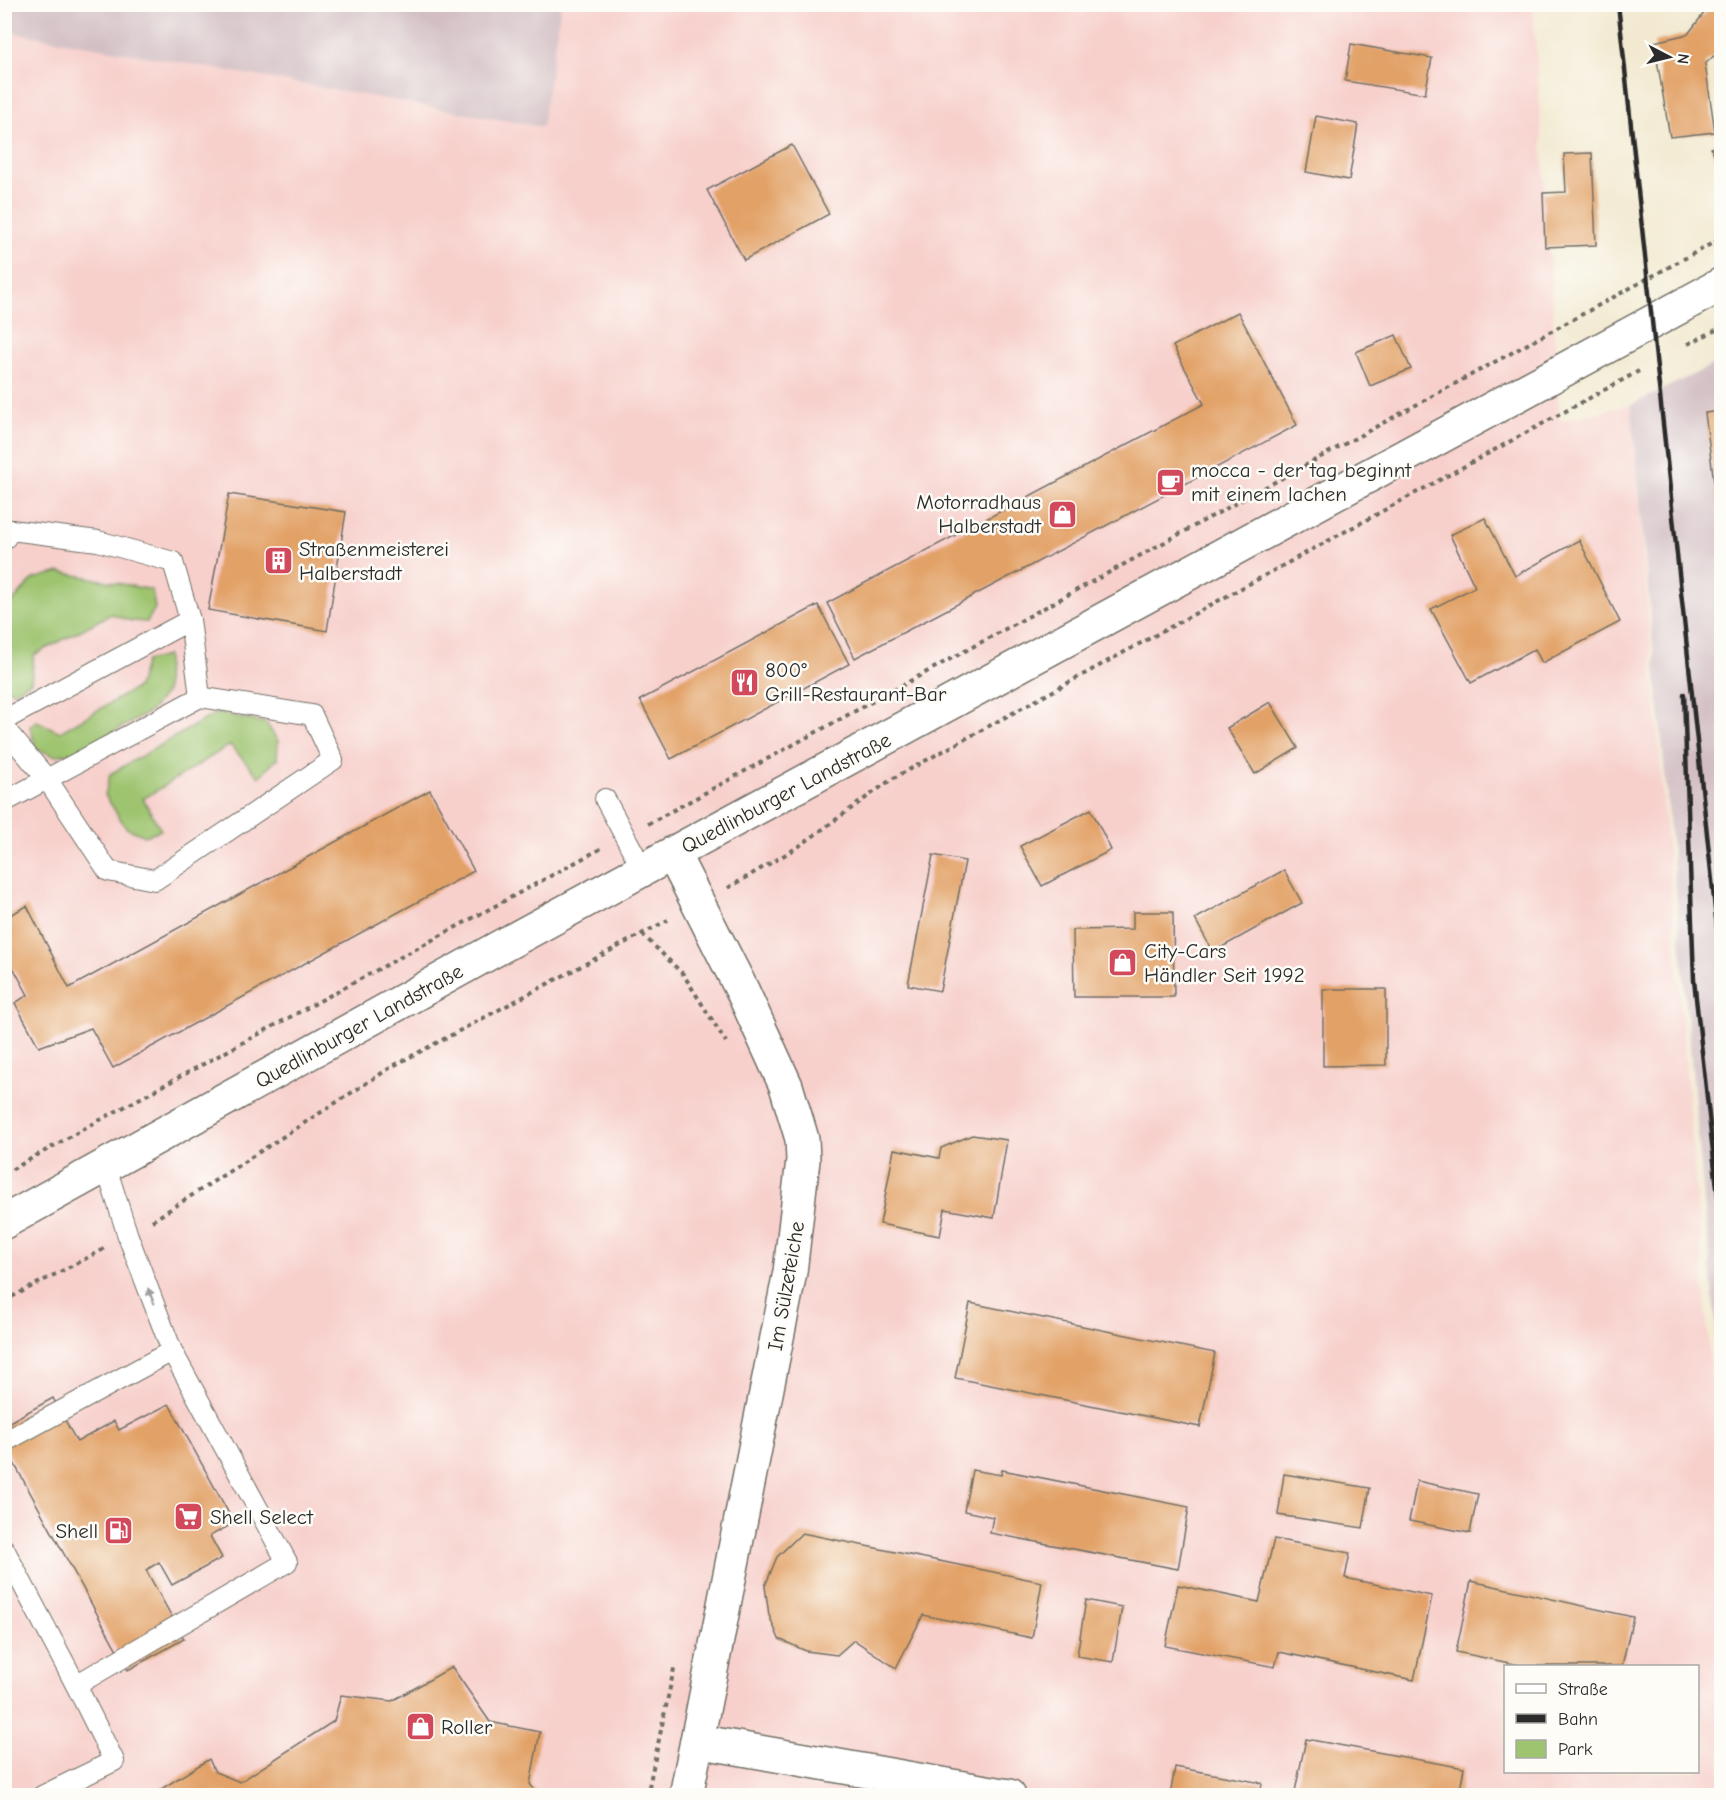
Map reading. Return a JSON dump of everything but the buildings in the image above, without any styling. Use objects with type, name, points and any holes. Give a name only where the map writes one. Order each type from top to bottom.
[{"type":"main road","name":"Quedlinburger Landstraße","points":[[4,1222],[643,870],[1722,284]]},
{"type":"main road","name":"Im Sülzeteiche","points":[[673,854],[743,992],[786,1086],[802,1139],[803,1160],[790,1272],[686,1796]]},
{"type":"main road","points":[[697,1740],[1009,1796]]},
{"type":"lane","points":[[4,540],[11,530],[98,541],[173,562],[190,620],[200,697]]},
{"type":"lane","points":[[4,720],[190,620]]},
{"type":"lane","points":[[4,728],[47,779],[108,871],[155,880],[333,760],[312,715],[200,697],[47,779],[4,802]]},
{"type":"lane","points":[[605,799],[643,870]]},
{"type":"lane","points":[[76,1685],[287,1562],[172,1350],[128,1236],[106,1167]]},
{"type":"lane","points":[[4,1442],[172,1350]]},
{"type":"lane","points":[[4,1549],[114,1761],[42,1796]]},
{"type":"path","points":[[4,1174],[1722,238]]},
{"type":"path","points":[[1683,347],[1722,327]]},
{"type":"path","points":[[4,1301],[128,1236],[393,1066],[698,905],[798,847],[892,779],[1645,368]]},
{"type":"path","points":[[642,934],[684,974],[730,1049]]},
{"type":"path","points":[[647,1796],[676,1657]]},
{"type":"shaded area","points":[[4,5],[561,5],[542,127],[5,31]]},
{"type":"shaded area","points":[[5,5],[1533,5],[1560,421],[1631,405],[1721,1495],[1721,1795],[5,1796]]},
{"type":"shaded area","points":[[1721,361],[1721,1384],[1631,405]]},
{"type":"green space","points":[[60,572],[152,590],[155,608],[147,622],[131,621],[111,614],[34,655],[31,682],[13,692],[5,686],[8,607],[33,579]]},
{"type":"green space","points":[[167,656],[166,692],[150,712],[77,752],[55,756],[36,749],[30,726],[37,721],[60,732],[138,687],[146,661]]},
{"type":"green space","points":[[216,713],[266,723],[278,741],[277,759],[259,777],[230,745],[143,799],[161,830],[145,836],[126,828],[105,795],[110,774]]},
{"type":"railway","points":[[1618,4],[1722,974]]},
{"type":"railway","points":[[1684,694],[1694,980],[1722,1233]]},
{"type":"place","name":"mocca - der tag beginnt mit einem lachen","points":[[1170,482]]},
{"type":"place","name":"Motorradhaus Halberstadt","points":[[1062,514]]},
{"type":"place","name":"Straßenmeisterei Halberstadt","points":[[278,561]]},
{"type":"place","name":"800° Grill-Restaurant-Bar","points":[[744,682]]},
{"type":"place","name":"City-Cars Händler Seit 1992","points":[[1123,963]]},
{"type":"place","name":"Shell Select","points":[[189,1517]]},
{"type":"place","name":"Shell","points":[[119,1531]]},
{"type":"place","name":"Roller","points":[[420,1727]]}]
